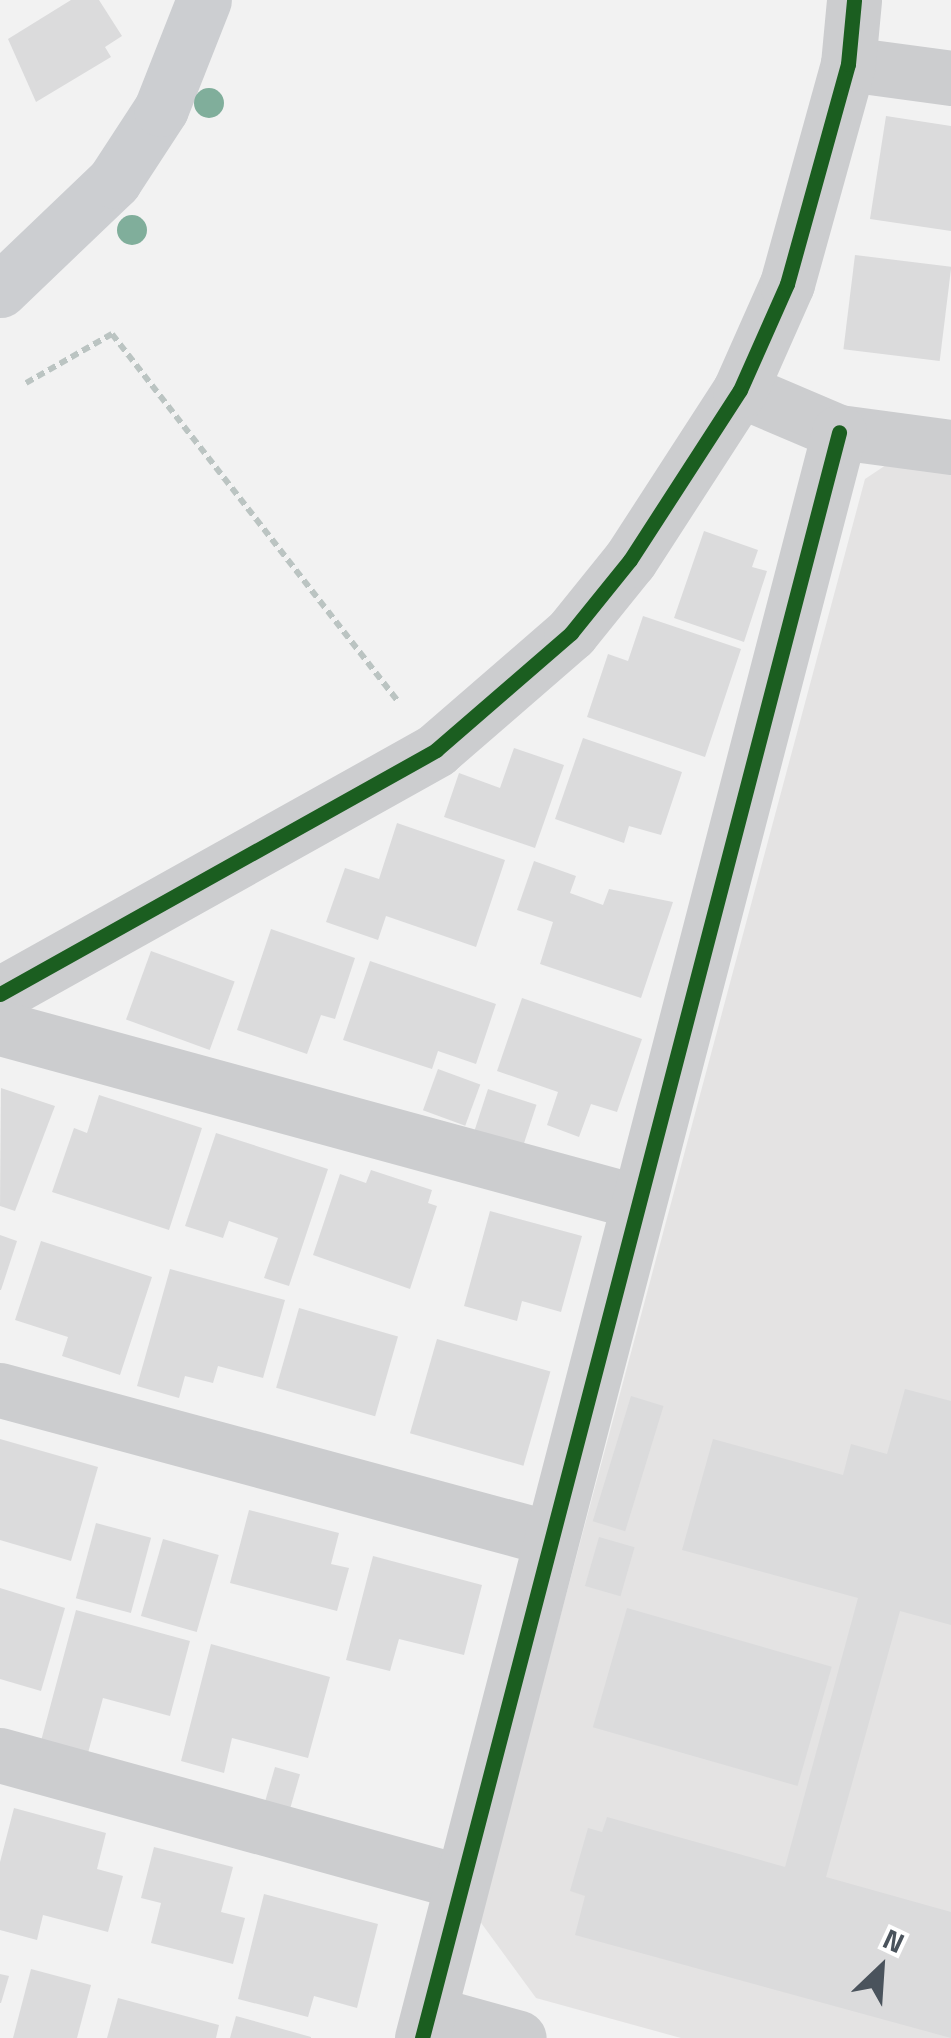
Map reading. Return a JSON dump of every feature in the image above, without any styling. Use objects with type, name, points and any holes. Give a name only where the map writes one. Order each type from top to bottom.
[{"type":"street","points":[[0,290],[114,181],[162,109],[204,0]]},
{"type":"street","points":[[0,994],[436,750],[570,633],[630,560],[740,390],[787,284],[848,64],[854,0]]},
{"type":"street","points":[[848,64],[951,78]]},
{"type":"street","points":[[740,390],[839,432],[951,447]]},
{"type":"street","points":[[519,2038],[425,2025],[459,1881],[839,432]]},
{"type":"street","points":[[0,1028],[638,1202]]},
{"type":"street","points":[[0,1390],[550,1538]]},
{"type":"street","points":[[0,1755],[459,1881]]},
{"type":"path","points":[[26,383],[112,334],[436,750]]},
{"type":"shaded area","points":[[892,461],[951,470],[951,2038],[681,2038],[536,1998],[479,1920],[865,479]]},
{"type":"building","points":[[71,0],[99,0],[122,36],[105,47],[111,57],[36,102],[8,39]]},
{"type":"building","points":[[886,116],[951,126],[951,231],[870,219]]},
{"type":"building","points":[[855,255],[951,267],[940,361],[843,349]]},
{"type":"building","points":[[704,531],[758,550],[752,567],[767,571],[744,642],[674,618]]},
{"type":"building","points":[[643,616],[741,649],[705,757],[587,717],[608,654],[628,661]]},
{"type":"building","points":[[583,738],[682,772],[661,835],[629,826],[624,843],[555,819]]},
{"type":"building","points":[[514,748],[564,765],[535,848],[444,817],[459,773],[500,788]]},
{"type":"building","points":[[397,823],[505,860],[476,947],[386,916],[378,940],[326,922],[345,868],[379,879]]},
{"type":"building","points":[[534,861],[576,876],[570,893],[603,905],[609,889],[673,902],[641,998],[540,964],[553,922],[517,910]]},
{"type":"building","points":[[271,929],[355,958],[335,1019],[321,1015],[307,1054],[237,1030]]},
{"type":"building","points":[[151,951],[235,981],[210,1050],[126,1020]]},
{"type":"building","points":[[370,961],[496,1004],[476,1064],[438,1051],[432,1069],[343,1040]]},
{"type":"building","points":[[522,998],[642,1039],[617,1112],[591,1104],[579,1137],[547,1125],[558,1092],[497,1071]]},
{"type":"building","points":[[438,1069],[480,1084],[465,1126],[423,1110]]},
{"type":"building","points":[[1,1088],[55,1106],[15,1211],[0,1206]]},
{"type":"building","points":[[488,1089],[537,1105],[523,1146],[475,1130]]},
{"type":"building","points":[[99,1095],[202,1128],[169,1230],[52,1192],[74,1128],[87,1133]]},
{"type":"building","points":[[216,1133],[328,1169],[289,1286],[264,1278],[278,1238],[229,1221],[223,1238],[185,1226]]},
{"type":"building","points":[[371,1170],[432,1190],[428,1203],[437,1206],[410,1289],[313,1255],[340,1174],[366,1183]]},
{"type":"building","points":[[490,1211],[582,1236],[561,1312],[522,1301],[517,1321],[464,1306]]},
{"type":"building","points":[[0,1235],[17,1241],[1,1290],[0,1290]]},
{"type":"building","points":[[41,1241],[152,1277],[120,1375],[62,1356],[68,1337],[15,1320]]},
{"type":"building","points":[[170,1269],[285,1300],[263,1378],[218,1366],[213,1383],[185,1376],[179,1398],[137,1386]]},
{"type":"building","points":[[299,1308],[398,1336],[375,1416],[276,1388]]},
{"type":"building","points":[[437,1339],[550,1372],[523,1466],[410,1433]]},
{"type":"building","points":[[905,1389],[951,1401],[951,1625],[900,1611],[826,1877],[951,1912],[951,2038],[575,1935],[585,1896],[570,1891],[588,1828],[602,1832],[607,1817],[785,1867],[858,1598],[682,1550],[713,1439],[843,1475],[851,1444],[887,1454]]},
{"type":"building","points":[[631,1396],[664,1406],[625,1531],[593,1521]]},
{"type":"building","points":[[0,1439],[98,1467],[71,1561],[0,1540]]},
{"type":"building","points":[[249,1510],[339,1533],[331,1564],[349,1568],[337,1611],[230,1583]]},
{"type":"building","points":[[96,1523],[151,1538],[131,1613],[76,1598]]},
{"type":"building","points":[[599,1537],[635,1547],[621,1596],[585,1586]]},
{"type":"building","points":[[163,1539],[219,1555],[197,1632],[141,1616]]},
{"type":"building","points":[[373,1556],[482,1585],[464,1655],[399,1639],[390,1671],[346,1660]]},
{"type":"building","points":[[0,1588],[65,1608],[41,1691],[0,1679]]},
{"type":"building","points":[[627,1608],[832,1667],[798,1786],[593,1727]]},
{"type":"building","points":[[76,1610],[190,1641],[170,1716],[103,1698],[88,1753],[41,1741]]},
{"type":"building","points":[[211,1644],[330,1677],[308,1758],[232,1738],[224,1773],[181,1761]]},
{"type":"building","points":[[275,1767],[300,1774],[288,1816],[263,1809]]},
{"type":"building","points":[[14,1808],[106,1833],[97,1869],[123,1876],[108,1932],[43,1915],[37,1940],[0,1930],[0,1862]]},
{"type":"building","points":[[154,1847],[233,1867],[221,1912],[245,1918],[233,1964],[151,1943],[161,1903],[141,1898]]},
{"type":"building","points":[[264,1894],[378,1924],[357,2008],[314,1996],[308,2017],[238,1999]]},
{"type":"building","points":[[31,1969],[91,1985],[77,2038],[13,2038]]},
{"type":"building","points":[[0,1974],[9,1976],[1,2003],[0,2003]]},
{"type":"building","points":[[118,1998],[219,2025],[216,2038],[107,2038]]},
{"type":"building","points":[[236,2016],[311,2037],[311,2038],[230,2038]]},
{"type":"cycle path","points":[[0,994],[436,750],[571,633],[630,560],[740,390],[787,284],[848,64],[854,0]]},
{"type":"cycle path","points":[[422,2038],[839,432]]}]
